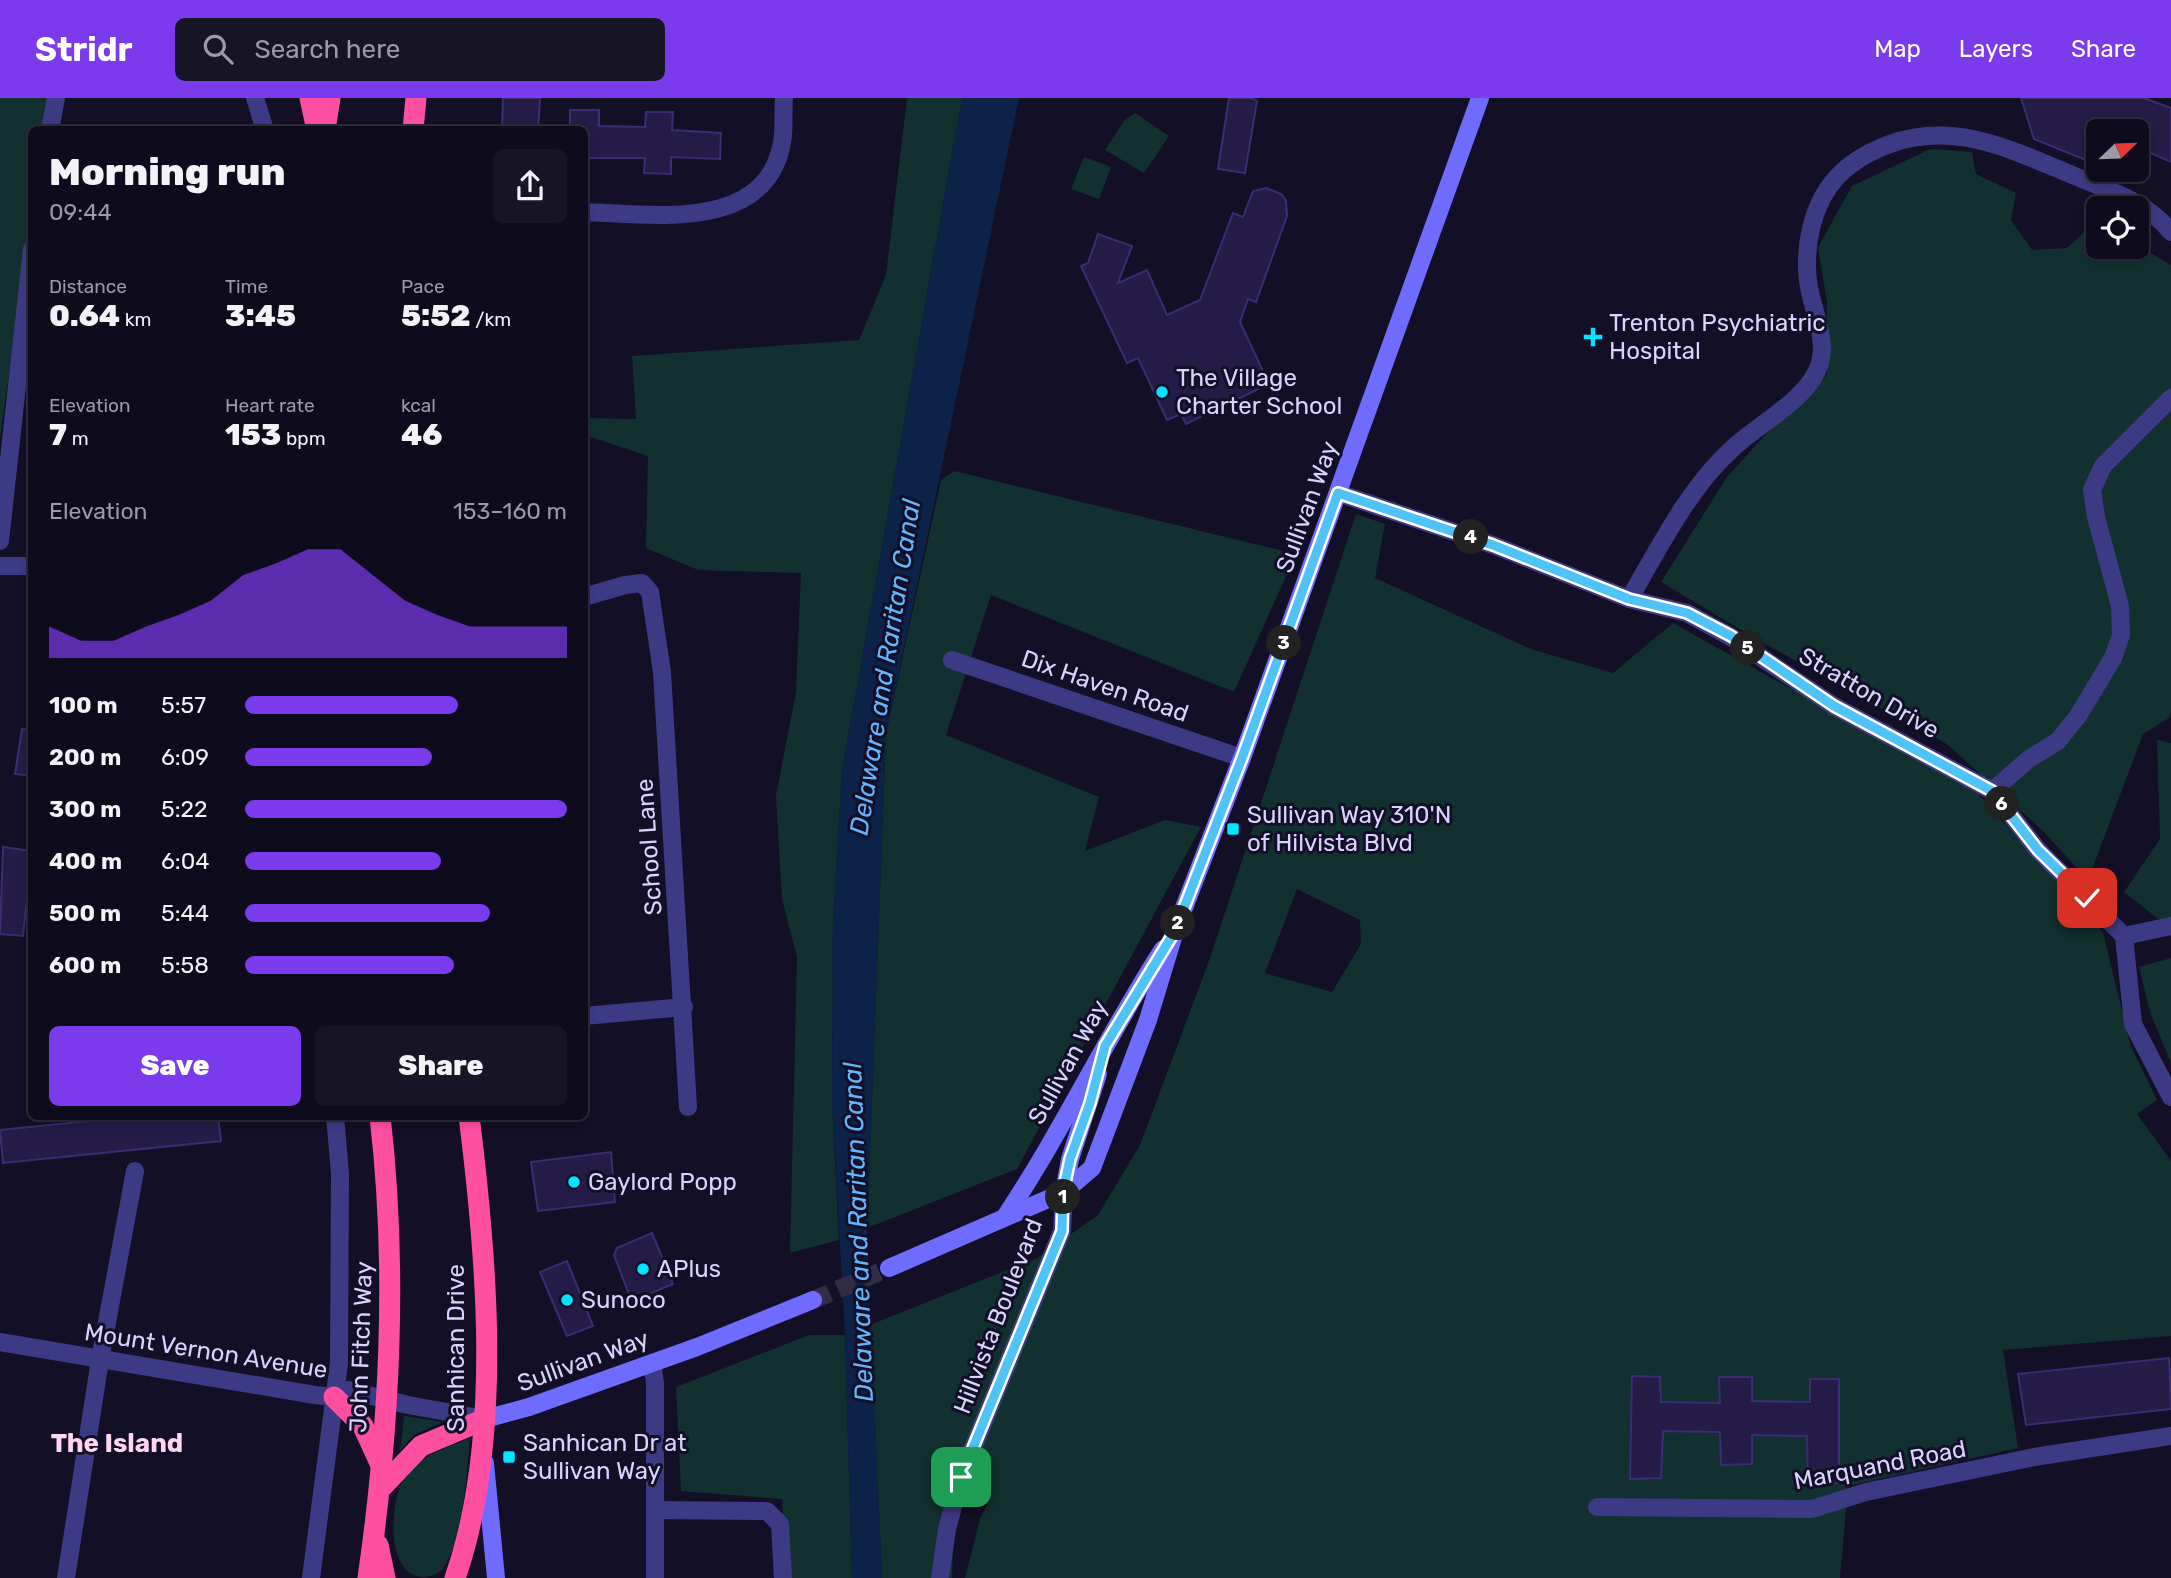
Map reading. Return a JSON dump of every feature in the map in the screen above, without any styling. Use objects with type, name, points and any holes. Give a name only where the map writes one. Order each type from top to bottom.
[{"type":"highway","points":[[310,98],[316,126]]},
{"type":"highway","points":[[326,126],[330,98]]},
{"type":"highway","points":[[406,98],[413,126]]},
{"type":"highway","points":[[413,126],[416,98]]},
{"type":"highway","name":"John Fitch Way","points":[[368,1578],[388,1399],[390,1246],[380,1120]]},
{"type":"highway","name":"Sanhican Drive","points":[[469,1120],[482,1260],[485,1419],[483,1446]]},
{"type":"highway","points":[[334,1397],[363,1426],[381,1479],[421,1446],[485,1419]]},
{"type":"highway","points":[[454,1576],[473,1511],[483,1446]]},
{"type":"highway","points":[[375,1530],[385,1578]]},
{"type":"main road","name":"Sullivan Way","points":[[889,1268],[1063,1192],[1092,1168],[1148,1020],[1175,931],[1242,758],[1480,98]]},
{"type":"main road","name":"Sullivan Way","points":[[1005,1217],[1051,1146],[1105,1046],[1175,931]]},
{"type":"main road","points":[[1063,1192],[1070,1159],[1090,1103],[1105,1046]]},
{"type":"main road","name":"Sullivan Way","points":[[485,1419],[529,1407],[652,1363],[813,1300]]},
{"type":"main road","name":"Sanhican Drive","points":[[483,1446],[496,1578]]},
{"type":"street","points":[[51,126],[56,98]]},
{"type":"street","points":[[256,98],[264,126]]},
{"type":"street","points":[[588,212],[698,215],[731,206],[758,186],[777,158],[783,137],[784,98]]},
{"type":"street","points":[[1629,599],[1708,475],[1733,447],[1799,396],[1814,378],[1822,362],[1823,344],[1809,283],[1807,248],[1819,205],[1836,178],[1853,163],[1875,150],[1905,139],[1930,135],[1966,136],[1996,143],[2137,202],[2171,232]]},
{"type":"street","points":[[0,541],[28,286]]},
{"type":"street","points":[[1992,791],[2029,759],[2059,741],[2078,716],[2113,658],[2120,635],[2120,606],[2096,517],[2092,490],[2104,466],[2171,398]]},
{"type":"street","name":"Stratton Drive","points":[[1338,493],[1493,545],[1629,599],[1687,613],[1731,636],[1834,706],[1992,791],[2038,850],[2124,936]]},
{"type":"street","points":[[0,566],[28,566]]},
{"type":"street","name":"School Lane","points":[[588,596],[625,585],[647,586],[662,671],[688,1107]]},
{"type":"street","name":"Dix Haven Road","points":[[952,660],[1242,758]]},
{"type":"street","points":[[2171,926],[2124,936],[2133,1024],[2171,1097]]},
{"type":"street","points":[[588,1016],[684,1007]]},
{"type":"street","points":[[311,1578],[340,1363],[340,1174],[335,1120]]},
{"type":"street","points":[[66,1578],[100,1360],[135,1171]]},
{"type":"street","name":"Hillvista Boulevard","points":[[940,1578],[947,1529],[961,1477],[1062,1231],[1063,1192]]},
{"type":"street","name":"Mount Vernon Avenue","points":[[0,1342],[334,1397],[348,1390],[485,1419]]},
{"type":"street","points":[[652,1363],[655,1383],[655,1578]]},
{"type":"street","name":"Marquand Road","points":[[1597,1507],[1812,1509],[1866,1492],[2034,1457],[2171,1436]]},
{"type":"street","points":[[655,1510],[767,1511],[780,1524],[782,1578]]},
{"type":"green space","points":[[0,98],[50,98],[45,126],[28,126],[28,241],[0,438]]},
{"type":"green space","points":[[907,98],[962,98],[842,771],[833,921],[832,1103],[839,1240],[790,1253],[797,957],[782,899],[776,796],[796,692],[801,573],[698,570],[646,548],[648,456],[588,436],[588,418],[636,419],[632,356],[859,340],[886,275]]},
{"type":"green space","points":[[1135,113],[1169,136],[1144,173],[1105,150],[1124,121]]},
{"type":"green space","points":[[1930,149],[1972,152],[1976,174],[2016,193],[2011,220],[2032,250],[2067,248],[2086,231],[2086,259],[2149,259],[2149,252],[2171,265],[2171,712],[2169,718],[2143,734],[2088,880],[2040,828],[1947,744],[1758,640],[1661,582],[1727,477],[1773,426],[1827,375],[1827,302],[1818,247],[1852,186]]},
{"type":"green space","points":[[1084,157],[1111,167],[1099,199],[1071,189]]},
{"type":"green space","points":[[954,471],[1296,554],[1234,692],[991,595],[946,735],[1099,797],[1085,851],[1165,820],[1201,827],[1017,1169],[867,1228],[886,734],[941,480]]},
{"type":"green space","points":[[1356,514],[1385,524],[1375,578],[1531,649],[1613,673],[1673,623],[1976,792],[2103,932],[2130,1044],[2157,1100],[2137,1114],[2171,1161],[2171,1336],[2003,1350],[2018,1448],[1848,1486],[1840,1578],[965,1578],[980,1519],[990,1499],[955,1500],[952,1578],[882,1578],[870,1325],[1037,1258],[1098,1215],[1140,1145],[1210,958]],"holes":[[[1297,889],[1360,920],[1361,944],[1332,992],[1265,973]],[[1632,1376],[1660,1377],[1661,1402],[1720,1403],[1752,1378],[1752,1401],[1810,1402],[1810,1379],[1839,1379],[1839,1482],[1808,1484],[1807,1436],[1752,1435],[1752,1464],[1721,1465],[1720,1432],[1663,1431],[1661,1478],[1630,1479]]]},
{"type":"green space","points":[[2157,740],[2171,743],[2171,929],[2124,892],[2160,839]]},
{"type":"green space","points":[[2171,958],[2171,1063],[2150,1012],[2139,967]]},
{"type":"green space","points":[[809,1335],[845,1335],[852,1578],[788,1578],[782,1499],[681,1491],[676,1387]]},
{"type":"green space","points":[[404,1416],[443,1422],[414,1435],[400,1451]]},
{"type":"green space","points":[[470,1438],[460,1523],[450,1555],[443,1568],[435,1574],[425,1577],[411,1574],[396,1551],[394,1517],[400,1485],[420,1462]]},
{"type":"water","name":"Delaware and Raritan Canal","points":[[962,98],[1019,98],[886,734],[867,1228],[882,1578],[852,1578],[845,1335],[832,1103],[833,921],[842,771]]},
{"type":"building","points":[[503,98],[540,98],[538,126],[502,126]]},
{"type":"building","points":[[1229,98],[1252,98],[1257,101],[1245,173],[1218,169]]},
{"type":"building","points":[[2021,98],[2144,98],[2171,108],[2171,162],[2149,152],[2149,119],[2086,119],[2086,160],[2034,139]]},
{"type":"building","points":[[570,110],[599,110],[599,126],[645,127],[646,112],[673,112],[672,130],[721,133],[720,159],[671,157],[671,174],[644,173],[645,158],[588,158],[588,126],[570,126]]},
{"type":"building","points":[[1266,188],[1281,194],[1286,200],[1287,216],[1256,302],[1248,299],[1240,322],[1269,384],[1186,424],[1181,414],[1167,420],[1138,358],[1127,363],[1081,266],[1088,263],[1098,234],[1132,246],[1118,283],[1147,270],[1167,315],[1200,300],[1233,213],[1243,217],[1253,191]]},
{"type":"building","points":[[22,729],[28,730],[28,776],[15,774]]},
{"type":"building","points":[[3,847],[28,850],[28,889],[23,936],[0,934]]},
{"type":"building","points":[[99,1120],[218,1120],[221,1141],[3,1163],[0,1130]]},
{"type":"building","name":"Gaylord Popp","points":[[611,1152],[615,1202],[538,1211],[531,1162]]},
{"type":"building","name":"APlus","points":[[652,1233],[673,1284],[637,1299],[630,1297],[614,1255],[617,1248]]},
{"type":"building","points":[[567,1261],[593,1326],[567,1336],[540,1272]]},
{"type":"building","points":[[2169,1358],[2171,1409],[2026,1425],[2018,1374]]},
{"type":"building","points":[[1632,1376],[1660,1377],[1661,1402],[1720,1403],[1719,1377],[1752,1377],[1752,1401],[1810,1402],[1810,1379],[1839,1379],[1839,1483],[1808,1485],[1807,1436],[1752,1435],[1752,1464],[1721,1465],[1720,1432],[1663,1431],[1661,1478],[1630,1479]]},
{"type":"tunnel","points":[[813,1300],[889,1268]]},
{"type":"place","name":"Trenton Psychiatric Hospital","points":[[1593,337]]},
{"type":"place","name":"The Village Charter School","points":[[1162,392]]},
{"type":"place","name":"Sullivan Way 310'N of Hilvista Blvd","points":[[1233,829]]},
{"type":"place","name":"Gaylord Popp","points":[[574,1182]]},
{"type":"place","name":"APlus","points":[[643,1269]]},
{"type":"place","name":"Sunoco","points":[[567,1300]]},
{"type":"place","name":"Sanhican Dr at Sullivan Way","points":[[509,1457]]},
{"type":"district","name":"The Island","points":[[117,1443]]},
{"type":"route","points":[[961,1477],[1062,1231],[1063,1192],[1070,1159],[1090,1103],[1105,1046],[1127,1005],[1175,931],[1242,758],[1338,493],[1493,545],[1629,599],[1687,613],[1731,636],[1834,706],[1992,791],[2038,850],[2087,898]]}]
